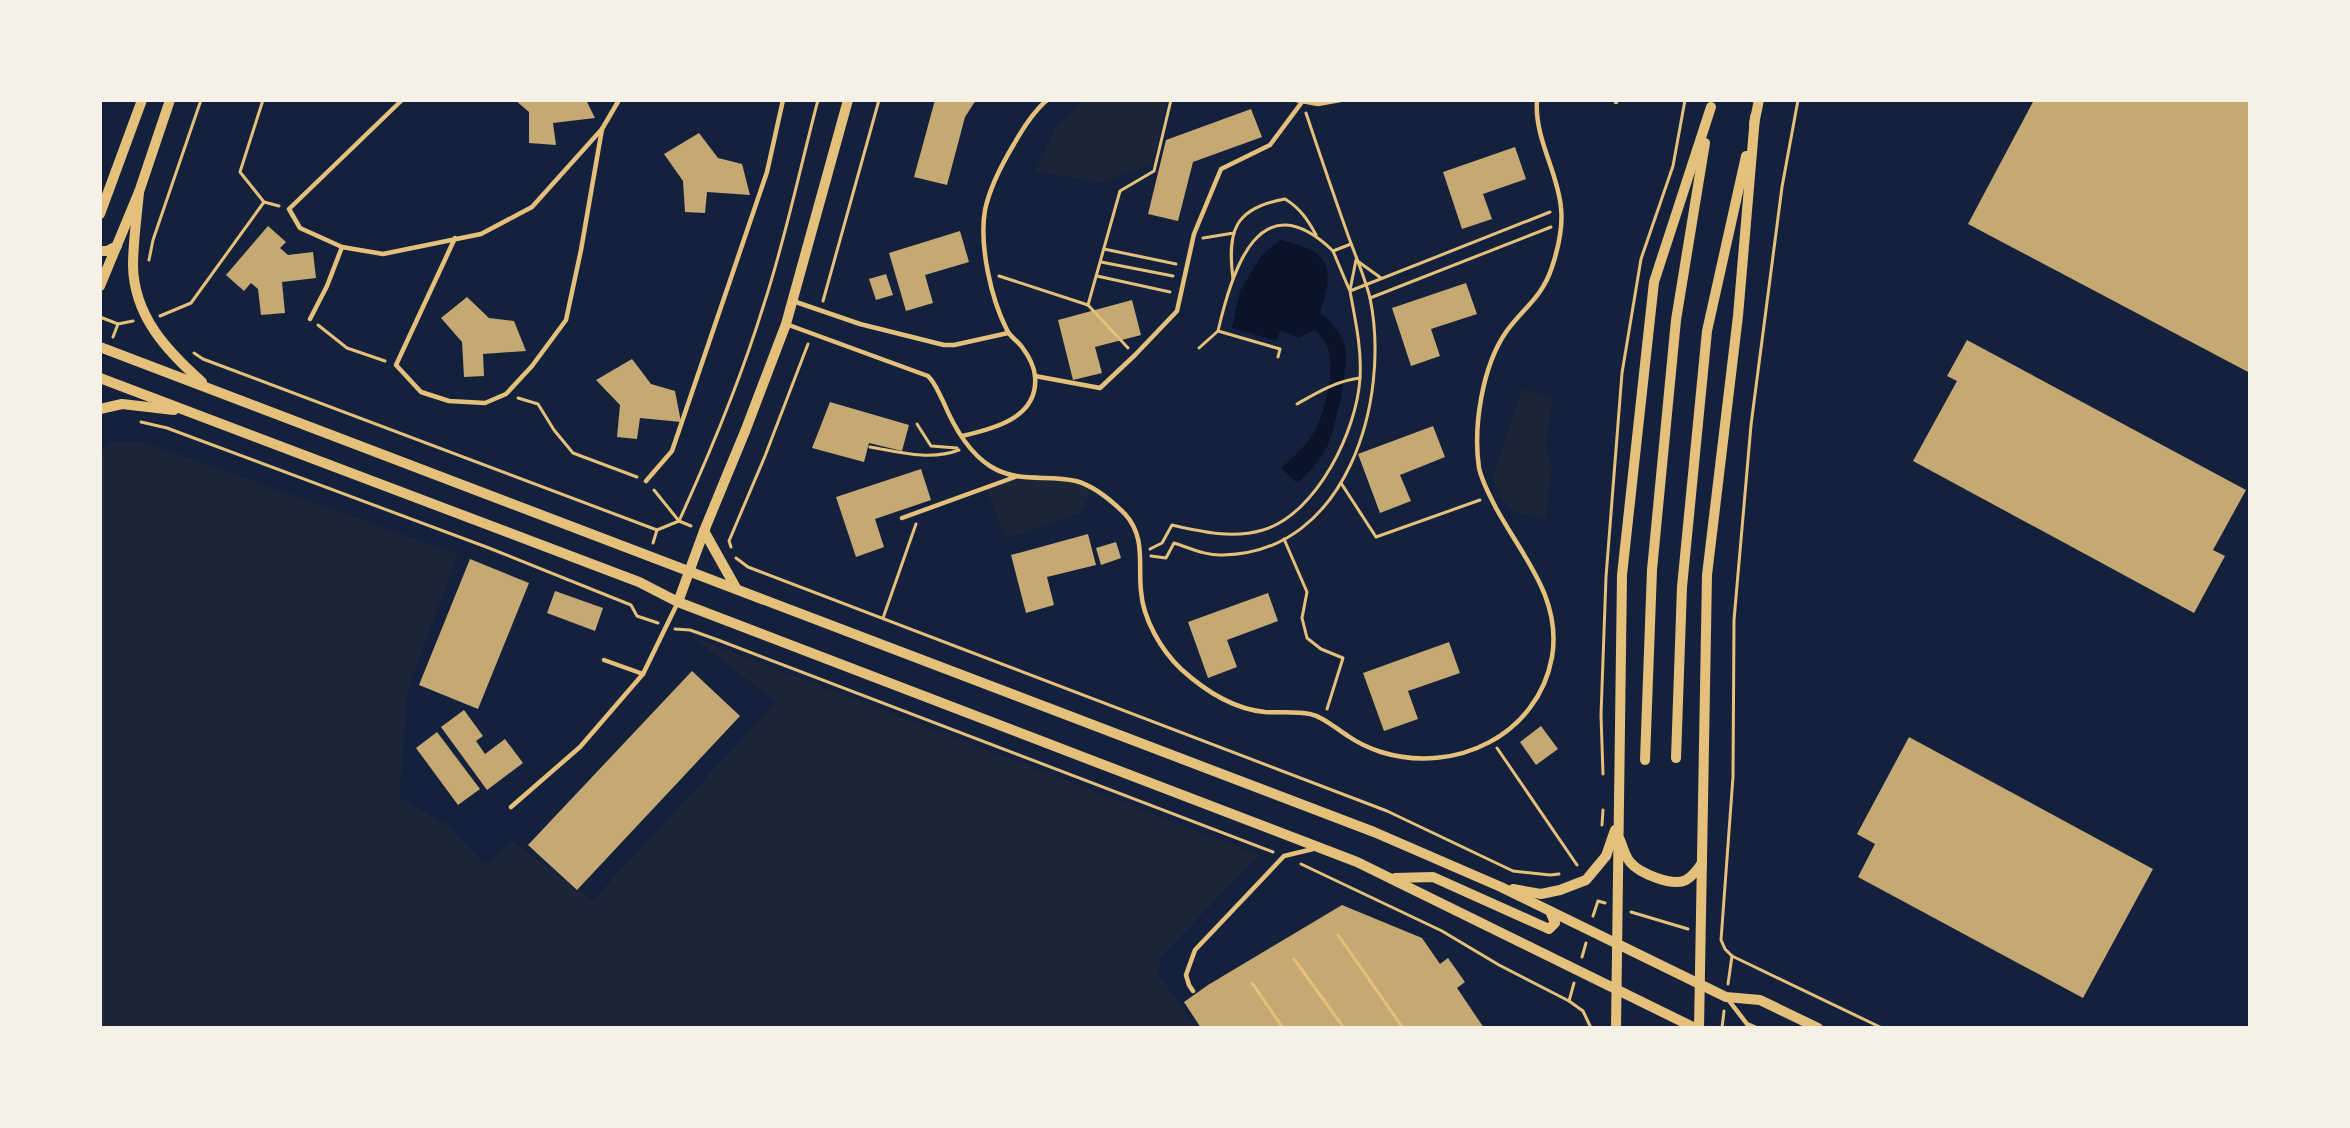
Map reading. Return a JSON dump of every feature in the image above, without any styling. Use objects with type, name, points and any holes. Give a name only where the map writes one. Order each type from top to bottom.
[{"type":"street","points":[[100,214],[141,100]]},
{"type":"street","points":[[100,286],[139,192],[170,100]]},
{"type":"street","points":[[678,602],[786,324],[848,100]]},
{"type":"street","points":[[1676,758],[1682,586],[1707,331],[1759,100]]},
{"type":"street","points":[[1645,760],[1652,570],[1676,320],[1711,104]]},
{"type":"street","points":[[1616,1028],[1622,575],[1654,282],[1711,104]]},
{"type":"street","points":[[1699,1028],[1707,575],[1738,316],[1755,117]]},
{"type":"street","points":[[100,192],[113,182]]},
{"type":"street","points":[[139,192],[133,266],[135,289],[140,305],[156,335],[166,348],[209,388]]},
{"type":"street","points":[[100,252],[117,246]]},
{"type":"street","points":[[100,347],[1374,832],[1501,887],[1726,997],[1760,1000],[1818,1028]]},
{"type":"street","points":[[100,378],[639,582],[678,602],[1319,847],[1392,878],[1695,1028]]},
{"type":"street","points":[[100,409],[122,404],[200,414]]},
{"type":"street","points":[[704,531],[736,588]]},
{"type":"street","points":[[1501,887],[1541,894],[1560,890],[1586,880],[1606,856],[1619,818]]},
{"type":"street","points":[[1618,837],[1629,862],[1656,878],[1684,881],[1695,873],[1702,863]]},
{"type":"street","points":[[1392,878],[1433,877],[1549,929],[1555,923],[1550,911]]},
{"type":"lane","points":[[402,100],[289,209],[300,228],[342,247],[383,254],[481,234],[532,207],[602,129],[619,100]]},
{"type":"lane","points":[[646,481],[672,452],[767,172],[783,100]]},
{"type":"lane","points":[[962,436],[996,428],[1011,421],[1025,410],[1033,393],[1035,376],[1030,361],[1022,347],[1008,333],[993,291],[984,231],[985,211],[1001,166],[1028,121],[1047,100]]},
{"type":"lane","points":[[1035,376],[1100,388],[1176,311],[1193,239],[1221,169],[1270,145],[1299,101],[1318,104],[1340,100]]},
{"type":"lane","points":[[786,324],[928,376],[936,384],[962,436],[982,461],[999,471],[1015,477],[1075,481],[1094,489],[1120,510],[1134,526],[1140,544],[1141,589],[1144,606],[1161,645],[1194,681],[1227,702],[1259,711],[1310,714],[1366,746],[1395,756],[1436,757],[1459,754],[1492,742],[1507,733],[1519,721],[1541,693],[1552,658],[1554,635],[1552,618],[1543,588],[1490,496],[1480,472],[1478,456],[1478,436],[1486,373],[1495,351],[1508,330],[1540,295],[1552,268],[1561,223],[1562,208],[1540,134],[1538,100]]},
{"type":"lane","points":[[455,238],[396,365],[421,392],[449,401],[485,404],[506,394],[532,366],[566,320],[602,129]]},
{"type":"lane","points":[[310,319],[327,286],[342,247]]},
{"type":"lane","points":[[793,300],[860,324],[944,345],[954,345],[1008,333]]},
{"type":"lane","points":[[902,518],[1015,477]]},
{"type":"lane","points":[[510,807],[580,747],[643,674],[678,602]]},
{"type":"lane","points":[[604,660],[643,674]]},
{"type":"lane","points":[[1193,991],[1186,975],[1195,950],[1284,856],[1319,847]]},
{"type":"lane","points":[[1726,997],[1748,1024],[1756,1028]]},
{"type":"path","points":[[148,264],[153,240],[201,100]]},
{"type":"path","points":[[263,100],[240,172],[264,202],[289,209]]},
{"type":"path","points":[[188,348],[203,359],[657,530],[679,522],[714,445],[764,305],[781,249],[818,100]]},
{"type":"path","points":[[1088,305],[1120,191],[1154,171],[1171,100]]},
{"type":"path","points":[[1604,784],[1601,715],[1606,577],[1622,373],[1641,259],[1673,166],[1685,100]]},
{"type":"path","points":[[1798,100],[1782,187],[1751,425],[1734,620],[1733,777],[1721,940],[1725,949],[1732,956],[1882,1028]]},
{"type":"path","points":[[1141,555],[1166,558],[1174,543],[1221,555],[1254,551],[1284,539],[1322,512],[1352,463],[1369,414],[1376,364],[1370,298],[1299,101]]},
{"type":"path","points":[[1233,280],[1229,253],[1234,233],[1244,213],[1267,202],[1285,199],[1296,206],[1308,219],[1317,236]]},
{"type":"path","points":[[158,309],[161,316],[191,303],[264,202]]},
{"type":"path","points":[[1350,291],[1562,208]]},
{"type":"path","points":[[1370,298],[1561,223]]},
{"type":"path","points":[[1141,555],[1162,543],[1172,525],[1203,532],[1232,535],[1264,530],[1290,516],[1311,496],[1335,459],[1354,418],[1360,378],[1358,341],[1350,291],[1333,251],[1317,236],[1303,229],[1285,226],[1266,229],[1252,242],[1240,260],[1225,299],[1218,331],[1199,348]]},
{"type":"path","points":[[1193,239],[1234,233]]},
{"type":"path","points":[[1333,251],[1351,244]]},
{"type":"path","points":[[1104,249],[1186,267]]},
{"type":"path","points":[[1356,260],[1381,278]]},
{"type":"path","points":[[1350,291],[1356,260]]},
{"type":"path","points":[[1101,262],[1184,279]]},
{"type":"path","points":[[989,272],[1088,305],[1135,355]]},
{"type":"path","points":[[1096,276],[1180,294]]},
{"type":"path","points":[[100,317],[118,324]]},
{"type":"path","points":[[310,319],[347,348],[396,365]]},
{"type":"path","points":[[1218,331],[1280,349],[1278,357]]},
{"type":"path","points":[[1297,404],[1343,380],[1360,378]]},
{"type":"path","points":[[506,394],[538,404],[554,430],[573,453],[646,481],[679,522]]},
{"type":"path","points":[[132,421],[167,428],[489,548],[631,605],[637,616]]},
{"type":"path","points":[[870,447],[910,455],[942,456],[963,449],[931,446],[917,424]]},
{"type":"path","points":[[1341,483],[1376,537],[1490,496]]},
{"type":"path","points":[[883,618],[921,511]]},
{"type":"path","points":[[1284,539],[1307,592],[1302,618],[1307,638],[1321,649],[1343,658],[1324,720]]},
{"type":"path","points":[[729,541],[735,558],[748,567],[1387,811],[1513,872],[1550,875],[1565,873]]},
{"type":"path","points":[[680,631],[690,630],[718,640],[1284,856],[1442,931],[1499,966],[1569,1001],[1583,1011],[1594,1026]]},
{"type":"path","points":[[1492,742],[1577,865]]},
{"type":"path","points":[[1602,826],[1604,806]]},
{"type":"path","points":[[1571,869],[1582,861]]},
{"type":"path","points":[[1569,1001],[1598,901],[1721,940]]},
{"type":"path","points":[[1338,935],[1403,1028]]},
{"type":"path","points":[[1294,959],[1344,1028]]},
{"type":"path","points":[[1252,983],[1283,1028]]},
{"type":"shaded area","points":[[1084,101],[1167,101],[1152,164],[1102,183],[1036,171],[1056,126]]},
{"type":"shaded area","points":[[1280,240],[1310,249],[1325,263],[1327,283],[1320,313],[1338,332],[1345,346],[1346,355],[1338,412],[1327,447],[1310,471],[1297,483],[1281,468],[1308,441],[1322,413],[1328,392],[1330,371],[1327,345],[1314,330],[1299,338],[1281,330],[1276,341],[1232,328],[1240,291],[1261,256]]},
{"type":"shaded area","points":[[1522,389],[1553,399],[1545,445],[1552,470],[1545,518],[1510,509],[1493,477]]},
{"type":"shaded area","points":[[112,442],[144,442],[458,554],[408,689],[399,797],[449,826],[485,865],[513,841],[576,890],[593,900],[776,702],[693,637],[1260,855],[1160,957],[1159,975],[1196,1027],[101,1027],[100,451]]},
{"type":"shaded area","points":[[1015,477],[1075,481],[1093,489],[1080,513],[1006,539],[986,487]]},
{"type":"building","points":[[515,100],[586,100],[595,118],[553,123],[556,145],[529,143],[529,112]]},
{"type":"building","points":[[935,100],[976,100],[965,117],[947,185],[914,177]]},
{"type":"building","points":[[2034,100],[2250,100],[2250,373],[1968,224]]},
{"type":"building","points":[[1251,109],[1262,137],[1193,162],[1178,221],[1148,214],[1166,140]]},
{"type":"building","points":[[699,133],[718,158],[742,164],[750,195],[707,192],[705,213],[685,212],[683,181],[664,154]]},
{"type":"building","points":[[1515,147],[1526,179],[1483,194],[1492,219],[1462,229],[1443,172]]},
{"type":"building","points":[[268,226],[286,242],[280,248],[288,255],[313,252],[316,278],[282,282],[285,313],[261,315],[258,289],[251,283],[244,291],[226,275]]},
{"type":"building","points":[[960,231],[969,262],[925,275],[933,303],[906,311],[889,253]]},
{"type":"building","points":[[886,274],[893,295],[876,300],[869,279]]},
{"type":"building","points":[[1466,283],[1477,314],[1431,329],[1440,356],[1411,366],[1392,308]]},
{"type":"building","points":[[467,297],[489,318],[514,321],[526,351],[483,354],[484,376],[464,377],[462,342],[441,318]]},
{"type":"building","points":[[1132,300],[1141,335],[1095,347],[1102,373],[1073,380],[1058,320]]},
{"type":"building","points":[[1967,340],[2246,490],[2213,550],[2225,556],[2194,613],[1913,461],[1957,381],[1947,376]]},
{"type":"building","points":[[632,359],[651,384],[675,391],[681,422],[640,418],[637,439],[617,437],[620,405],[596,380]]},
{"type":"building","points":[[830,402],[909,425],[902,451],[869,443],[864,462],[812,448]]},
{"type":"building","points":[[1433,426],[1445,457],[1400,475],[1411,501],[1380,513],[1358,454]]},
{"type":"building","points":[[921,469],[931,500],[875,519],[884,547],[856,557],[836,497]]},
{"type":"building","points":[[1088,534],[1096,565],[1047,577],[1054,605],[1026,613],[1011,555]]},
{"type":"building","points":[[1116,542],[1121,558],[1101,565],[1096,548]]},
{"type":"building","points":[[470,559],[529,583],[478,709],[419,685]]},
{"type":"building","points":[[555,591],[603,608],[595,631],[547,613]]},
{"type":"building","points":[[1268,593],[1278,621],[1227,640],[1237,667],[1208,678],[1188,622]]},
{"type":"building","points":[[1449,642],[1460,673],[1408,691],[1418,719],[1384,731],[1363,673]]},
{"type":"building","points":[[692,671],[740,716],[577,890],[528,845]]},
{"type":"building","points":[[464,710],[483,736],[476,741],[485,754],[505,739],[523,763],[487,790],[441,727]]},
{"type":"building","points":[[1541,726],[1558,749],[1536,765],[1520,742]]},
{"type":"building","points":[[437,732],[480,789],[458,805],[416,748]]},
{"type":"building","points":[[1909,737],[2153,869],[2083,998],[1858,877],[1875,844],[1857,834]]},
{"type":"building","points":[[1342,905],[1422,938],[1440,964],[1448,958],[1465,982],[1457,988],[1484,1028],[1201,1028],[1184,1002],[1208,985]]}]
